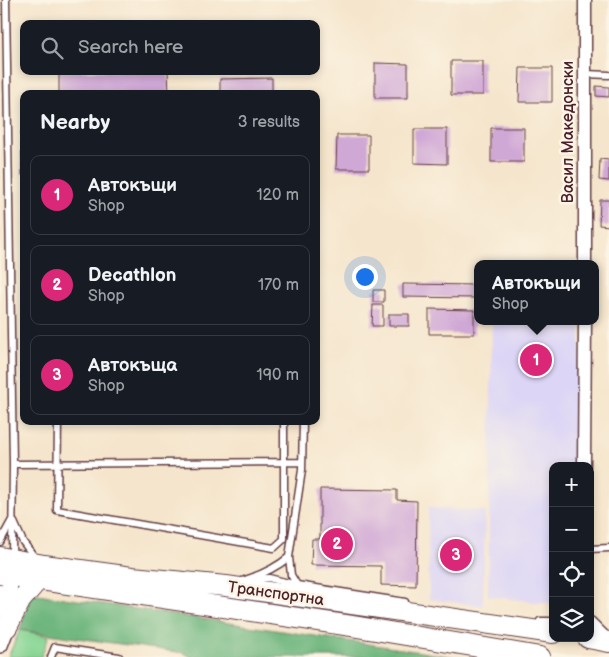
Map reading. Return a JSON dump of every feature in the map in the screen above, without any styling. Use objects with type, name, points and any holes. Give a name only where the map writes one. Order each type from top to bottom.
[{"type":"main road","name":"Транспортна","points":[[5,566],[540,657]]},
{"type":"main road","name":"Транспортна","points":[[39,573],[132,577],[226,586],[511,624],[547,626]]},
{"type":"main road","points":[[4,619],[21,600],[39,573]]},
{"type":"main road","points":[[594,639],[609,642]]},
{"type":"street","name":"Васил Македонски","points":[[585,0],[585,260]]},
{"type":"street","points":[[584,462],[585,325]]},
{"type":"street","points":[[4,619],[5,566]]},
{"type":"street","points":[[594,627],[609,642]]},
{"type":"lane","points":[[5,566],[12,519],[13,464],[6,0]]},
{"type":"lane","points":[[585,74],[609,75]]},
{"type":"lane","points":[[58,425],[57,510],[274,548],[284,539],[284,425]]},
{"type":"lane","points":[[298,586],[291,575],[289,557],[302,462],[303,425]]},
{"type":"lane","points":[[13,464],[302,462]]},
{"type":"lane","points":[[0,542],[12,519]]},
{"type":"lane","points":[[12,519],[39,573]]},
{"type":"lane","points":[[594,549],[609,548]]},
{"type":"lane","points":[[226,586],[247,580],[278,565],[289,557]]},
{"type":"lane","points":[[247,580],[269,578],[298,586],[411,602]]},
{"type":"lane","points":[[51,657],[55,647],[119,657]]},
{"type":"shaded area","points":[[492,325],[580,325],[580,462],[549,462],[549,604],[488,596]]},
{"type":"shaded area","points":[[428,508],[485,511],[483,606],[429,599]]},
{"type":"green space","points":[[31,593],[454,657],[191,657],[184,653],[20,630]]},
{"type":"green space","points":[[20,630],[49,636],[41,657],[8,657]]},
{"type":"building","points":[[451,61],[483,61],[483,95],[451,95]]},
{"type":"building","points":[[375,63],[408,64],[408,98],[375,98]]},
{"type":"building","points":[[520,68],[552,68],[552,102],[519,102]]},
{"type":"building","points":[[59,75],[168,75],[169,90],[59,90]]},
{"type":"building","points":[[272,78],[272,90],[220,90],[220,79]]},
{"type":"building","points":[[596,86],[609,87],[609,97],[596,96]]},
{"type":"building","points":[[491,128],[524,128],[524,162],[491,162]]},
{"type":"building","points":[[414,129],[447,129],[447,164],[414,163]]},
{"type":"building","points":[[337,135],[369,135],[369,169],[336,169]]},
{"type":"building","points":[[600,159],[609,160],[609,181],[599,180]]},
{"type":"building","points":[[600,200],[609,200],[609,226],[599,225]]},
{"type":"building","points":[[403,284],[474,285],[474,298],[403,297]]},
{"type":"building","points":[[373,290],[384,290],[384,302],[373,302]]},
{"type":"building","points":[[373,305],[383,305],[383,326],[372,326]]},
{"type":"building","points":[[429,309],[474,310],[474,334],[429,334]]},
{"type":"building","points":[[389,314],[409,314],[409,326],[389,326]]},
{"type":"building","points":[[320,489],[397,490],[397,500],[417,501],[416,586],[381,585],[381,566],[311,565],[312,539],[320,539]]},
{"type":"place","name":"Автокъщи","points":[[536,360]]},
{"type":"place","name":"Decathlon","points":[[337,544]]},
{"type":"place","name":"Автокъща","points":[[456,555]]}]
